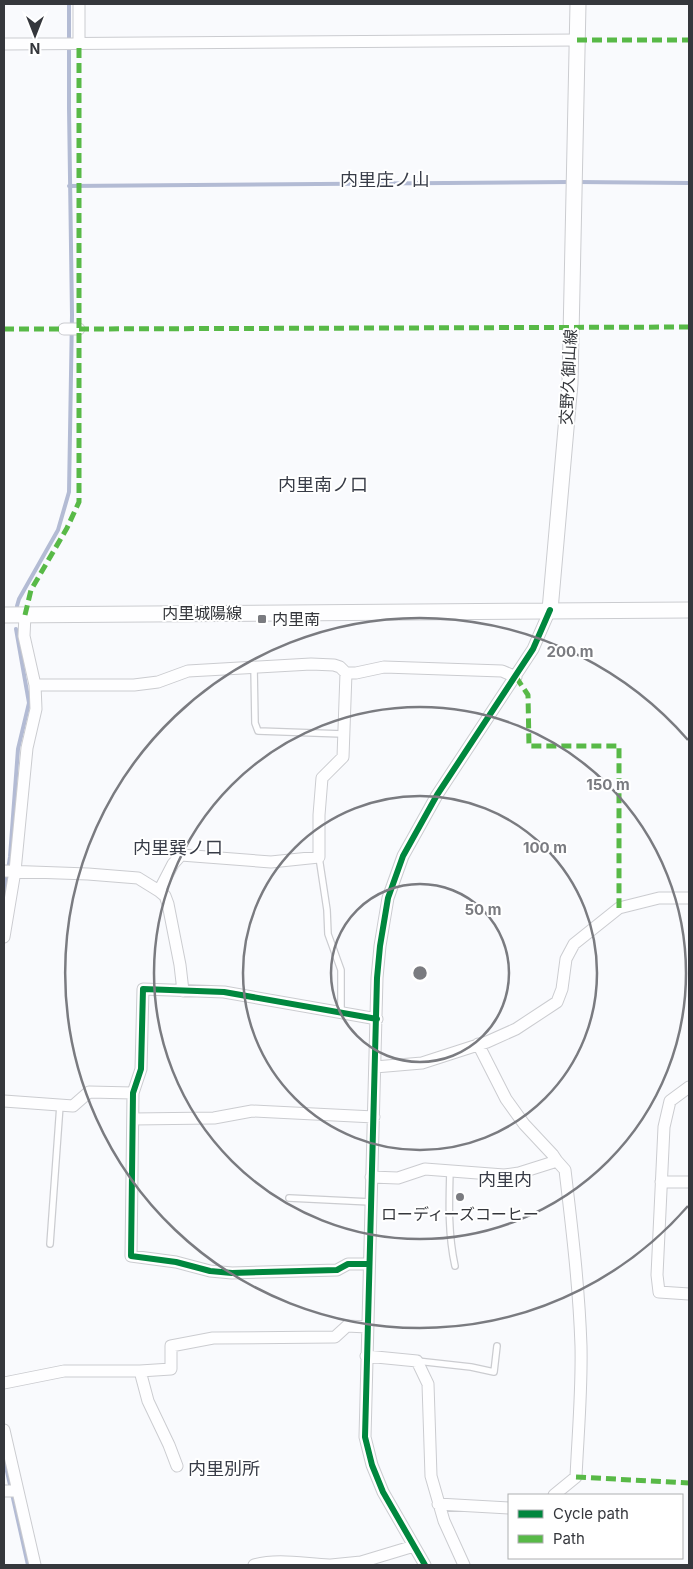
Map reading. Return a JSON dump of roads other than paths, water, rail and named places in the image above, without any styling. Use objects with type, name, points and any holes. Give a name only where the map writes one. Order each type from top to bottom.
[{"type":"main road","name":"交野久御山線","points":[[550,610],[570,382],[578,4]]},
{"type":"main road","points":[[550,610],[689,610]]},
{"type":"main road","name":"内里城陽線","points":[[4,615],[550,610]]},
{"type":"street","points":[[79,4],[79,43]]},
{"type":"street","points":[[4,44],[578,40]]},
{"type":"street","points":[[64,329],[79,329]]},
{"type":"street","points":[[425,1565],[382,1492],[372,1465],[365,1437],[371,1177],[380,946],[388,898],[403,856],[437,794],[533,649],[550,610]]},
{"type":"street","points":[[4,937],[9,871],[22,816],[27,748],[36,709],[35,685],[24,636],[25,615]]},
{"type":"street","points":[[35,685],[134,685],[158,682],[188,671],[324,664],[340,668],[346,673],[356,673],[384,667],[502,671],[516,677]]},
{"type":"street","points":[[159,891],[173,864],[181,855],[271,862],[319,857],[319,815],[322,778],[343,757],[346,673]]},
{"type":"street","points":[[9,871],[138,878],[159,891],[165,896],[168,904],[183,990]]},
{"type":"street","points":[[375,1067],[422,1063],[487,1042],[516,1029],[557,1002],[562,989],[566,959],[574,944],[619,908],[659,898],[689,898]]},
{"type":"street","points":[[369,1264],[348,1264],[337,1270],[232,1273],[210,1271],[176,1262],[131,1256],[133,1093],[141,1069],[143,989],[224,992],[376,1020]]},
{"type":"street","points":[[478,1044],[506,1099],[524,1124],[565,1170],[575,1258],[581,1346],[581,1390],[576,1477],[555,1494]]},
{"type":"street","points":[[689,1088],[670,1101],[664,1127],[658,1275],[659,1292],[689,1294]]},
{"type":"street","points":[[4,1101],[73,1106],[89,1092],[133,1093]]},
{"type":"street","points":[[133,1119],[214,1118],[252,1111],[374,1118]]},
{"type":"street","points":[[371,1177],[398,1178],[425,1169],[504,1175],[519,1173],[556,1161]]},
{"type":"street","points":[[661,1182],[689,1182]]},
{"type":"street","points":[[4,1382],[64,1371],[171,1369],[171,1346],[205,1339],[334,1337],[347,1326],[367,1327]]},
{"type":"street","points":[[366,1356],[417,1361],[428,1384],[431,1476],[438,1504],[464,1565]]},
{"type":"street","points":[[140,1371],[148,1401],[177,1466]]},
{"type":"street","points":[[4,1430],[34,1565]]},
{"type":"street","points":[[4,1491],[18,1491]]},
{"type":"street","points":[[438,1504],[508,1508]]},
{"type":"street","points":[[254,1565],[286,1562],[330,1565],[361,1562],[414,1546]]},
{"type":"lane","points":[[254,667],[255,723],[258,731],[343,734]]},
{"type":"lane","points":[[319,857],[327,910],[328,934],[340,970],[341,1013]]},
{"type":"lane","points":[[50,1244],[60,1105]]},
{"type":"lane","points":[[450,1171],[450,1247],[454,1266]]},
{"type":"lane","points":[[289,1198],[371,1202]]},
{"type":"lane","points":[[417,1361],[471,1367],[494,1372],[497,1346]]},
{"type":"waterway","points":[[17,606],[19,599],[58,530],[69,492],[72,315],[69,4]]},
{"type":"waterway","points":[[69,186],[570,182]]},
{"type":"waterway","points":[[577,182],[689,183]]},
{"type":"waterway","points":[[4,897],[10,857],[18,749],[29,703],[16,629]]},
{"type":"waterway","points":[[4,1458],[28,1565]]},
{"type":"place","name":"内里南","points":[[262,619]]},
{"type":"place","name":"ローディーズコーヒー","points":[[460,1197]]},
{"type":"district","name":"内里庄ノ山","points":[[385,179]]},
{"type":"district","name":"内里南ノ口","points":[[323,484]]},
{"type":"district","name":"内里巽ノ口","points":[[178,847]]},
{"type":"district","name":"内里内","points":[[505,1179]]},
{"type":"district","name":"内里別所","points":[[224,1468]]}]
